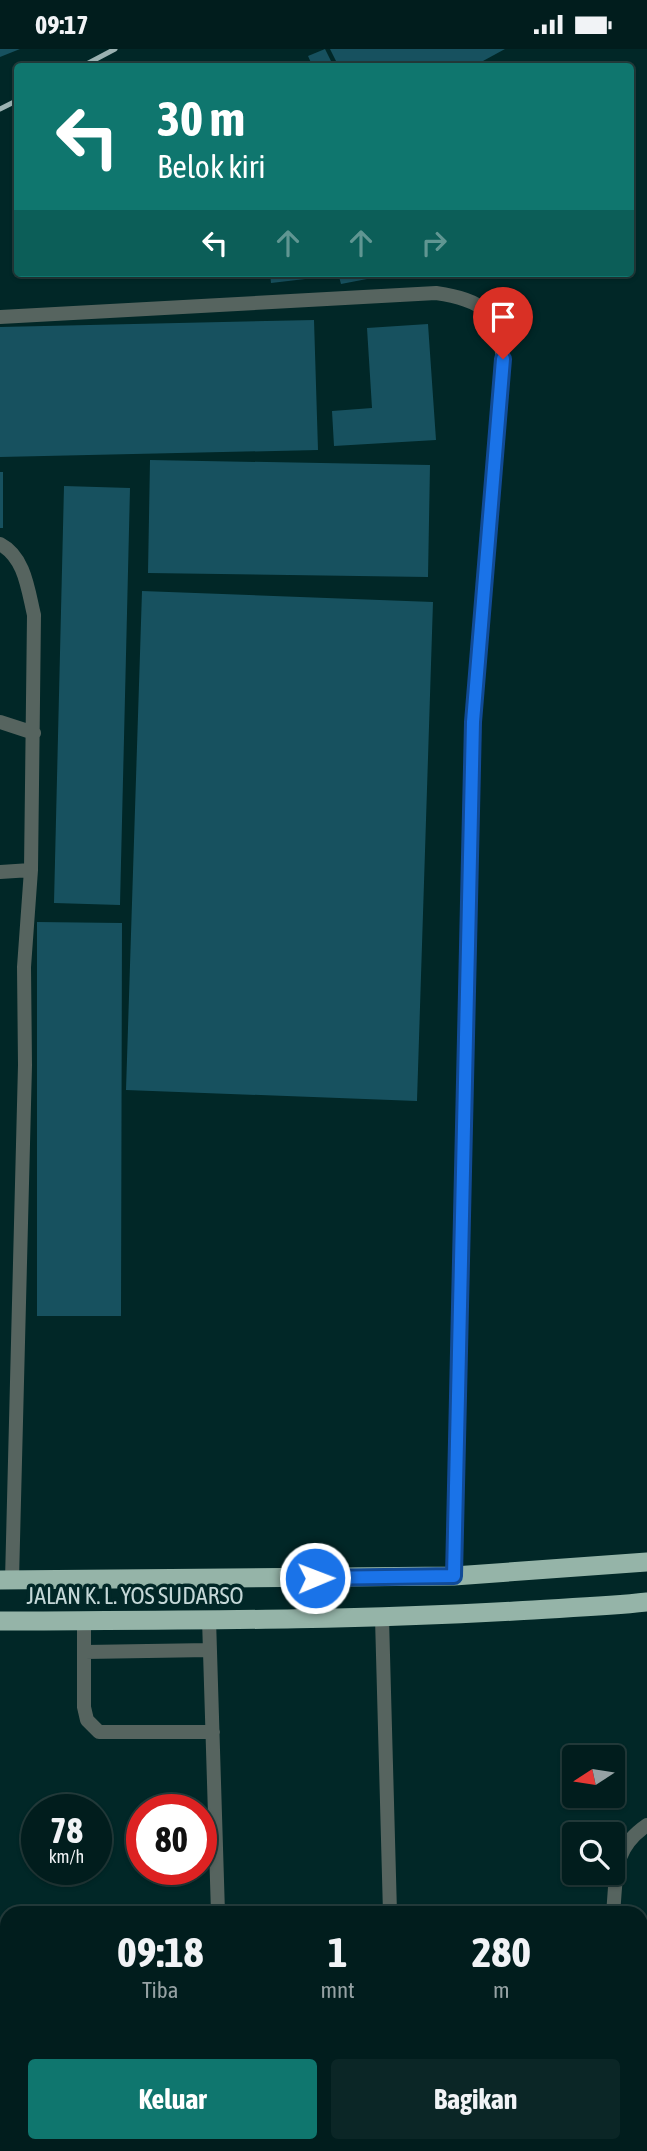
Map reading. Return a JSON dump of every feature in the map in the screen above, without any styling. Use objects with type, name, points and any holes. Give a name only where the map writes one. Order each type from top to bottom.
[{"type":"highway","name":"JALAN K. L. YOS SUDARSO","points":[[6,1580],[454,1576],[647,1562]]},
{"type":"highway","name":"JALAN K. L. YOS SUDARSO","points":[[0,1621],[288,1621],[647,1602]]},
{"type":"lane","points":[[0,317],[436,293],[460,296],[473,301],[484,308],[498,330],[503,359],[473,722],[454,1576]]},
{"type":"lane","points":[[0,544],[16,559],[25,575],[34,615],[32,870],[24,967],[25,1065],[6,1580]]},
{"type":"lane","points":[[0,722],[34,733]]},
{"type":"lane","points":[[0,872],[32,870]]},
{"type":"lane","points":[[382,1618],[390,1906]]},
{"type":"lane","points":[[209,1619],[218,1906]]},
{"type":"lane","points":[[83,1620],[84,1707],[87,1720],[99,1732],[213,1732]]},
{"type":"lane","points":[[85,1651],[209,1650]]},
{"type":"lane","points":[[614,1906],[620,1854],[633,1835],[647,1825]]},
{"type":"building","points":[[0,49],[20,49],[0,57]]},
{"type":"building","points":[[325,49],[332,63],[311,63],[308,56]]},
{"type":"building","points":[[330,49],[505,49],[479,63],[337,63]]},
{"type":"building","points":[[270,277],[322,277],[271,283]]},
{"type":"building","points":[[339,277],[367,277],[367,279],[341,284]]},
{"type":"building","points":[[314,320],[318,450],[0,457],[0,327]]},
{"type":"building","points":[[428,324],[436,440],[334,446],[332,411],[372,408],[367,328]]},
{"type":"building","points":[[150,460],[430,465],[428,577],[148,573]]},
{"type":"building","points":[[0,472],[3,472],[3,528],[0,528]]},
{"type":"building","points":[[64,486],[130,488],[120,905],[54,903]]},
{"type":"building","points":[[142,591],[433,602],[417,1101],[126,1090]]},
{"type":"building","points":[[37,922],[122,923],[121,1316],[37,1316]]},
{"type":"railway","points":[[89,63],[115,49]]},
{"type":"railway","points":[[0,109],[14,102]]},
{"type":"route","points":[[315,1578],[454,1576],[473,722],[503,359]]}]
